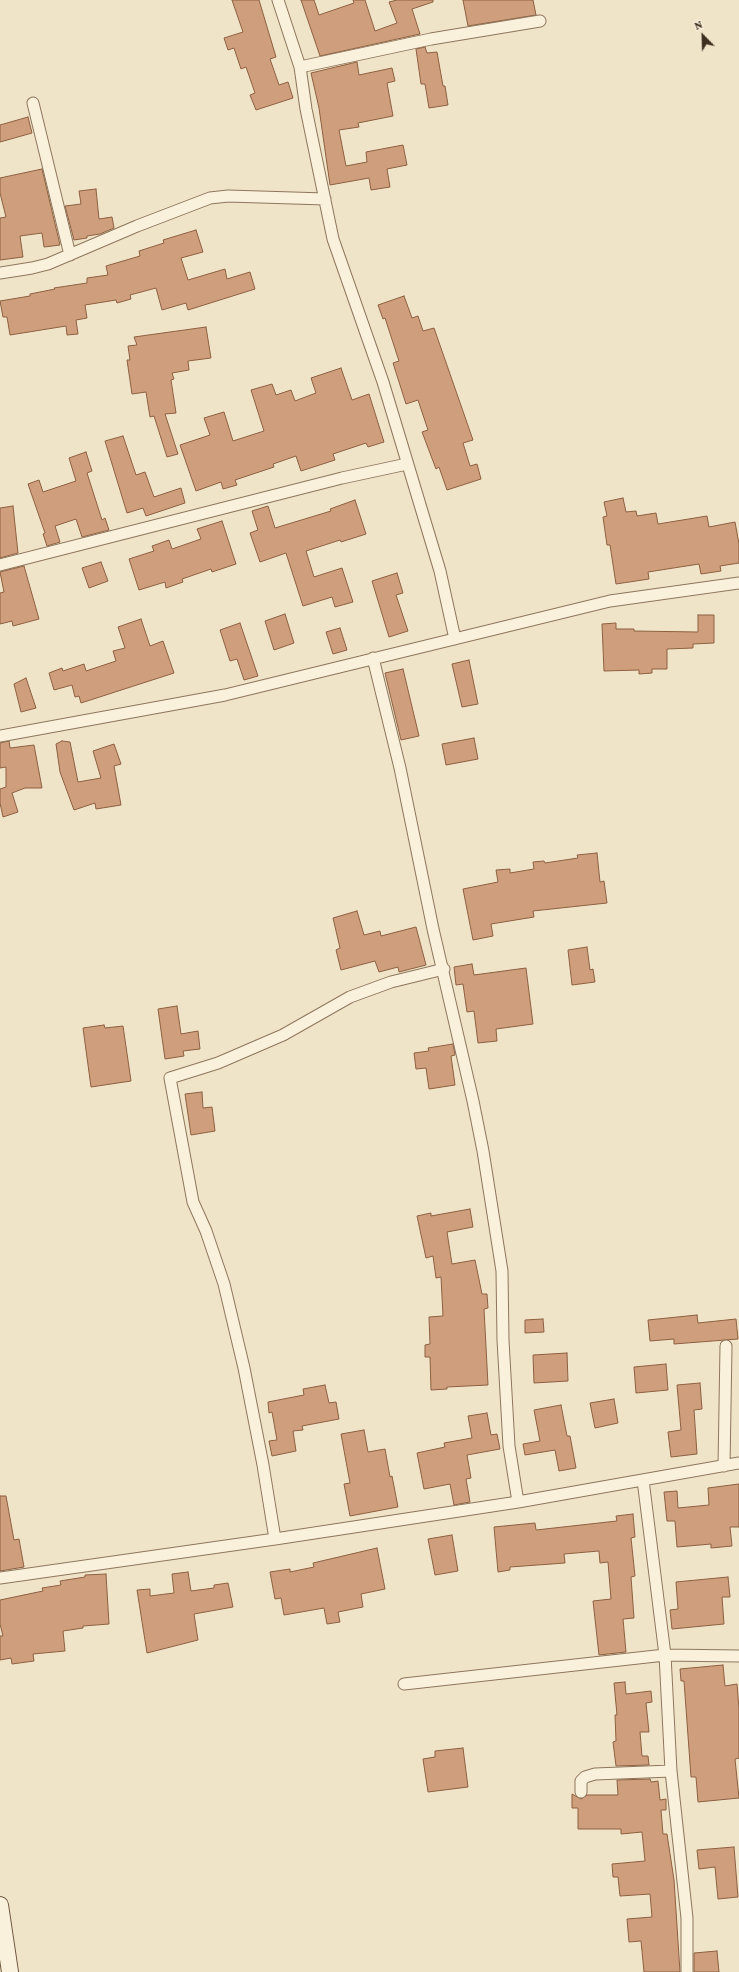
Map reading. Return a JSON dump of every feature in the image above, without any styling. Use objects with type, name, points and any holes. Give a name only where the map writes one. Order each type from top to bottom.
[{"type":"street","points":[[278,0],[300,67],[306,109],[334,239],[381,375],[440,571],[455,638]]},
{"type":"street","points":[[300,67],[431,39],[540,21]]},
{"type":"street","points":[[33,103],[70,256]]},
{"type":"street","points":[[0,273],[32,268],[70,256],[144,223],[210,198],[228,196],[325,199]]},
{"type":"street","points":[[0,565],[335,480],[407,464]]},
{"type":"street","points":[[0,736],[225,695],[610,601],[739,583]]},
{"type":"street","points":[[373,658],[400,768],[474,1101],[502,1271],[503,1340],[509,1446],[518,1502]]},
{"type":"street","points":[[275,1539],[263,1465],[244,1368],[224,1284],[206,1230],[193,1202],[170,1078],[218,1063],[283,1035],[350,997],[391,982],[444,969]]},
{"type":"street","points":[[724,1466],[726,1346]]},
{"type":"street","points":[[0,1578],[275,1539],[518,1502],[739,1463]]},
{"type":"street","points":[[643,1480],[665,1655],[671,1771],[687,1918],[687,1972]]},
{"type":"street","points":[[404,1684],[665,1655],[739,1656]]},
{"type":"street","points":[[581,1792],[581,1781],[585,1777],[595,1774],[671,1771]]},
{"type":"street","points":[[0,1905],[10,1972]]},
{"type":"building","points":[[232,0],[259,0],[276,57],[270,59],[279,85],[288,82],[293,98],[256,110],[250,95],[255,93],[246,67],[241,69],[234,48],[228,50],[224,38],[243,32]]},
{"type":"building","points":[[301,0],[314,0],[319,15],[354,3],[353,0],[365,0],[375,31],[397,23],[389,2],[397,0],[433,0],[433,2],[412,9],[420,34],[320,56]]},
{"type":"building","points":[[463,0],[533,0],[536,15],[468,26]]},
{"type":"building","points":[[425,47],[427,53],[437,52],[448,105],[429,108],[425,84],[421,84],[416,49]]},
{"type":"building","points":[[357,62],[359,75],[392,68],[395,81],[387,83],[393,116],[358,123],[359,127],[339,130],[346,166],[367,162],[366,152],[403,145],[407,165],[387,169],[390,187],[371,190],[369,178],[330,185],[319,108],[311,73]]},
{"type":"building","points":[[28,117],[32,133],[0,142],[0,125]]},
{"type":"building","points":[[42,169],[60,245],[44,247],[42,233],[20,236],[23,257],[0,260],[0,218],[6,217],[0,193],[0,178]]},
{"type":"building","points":[[96,189],[99,219],[112,217],[114,228],[100,234],[87,236],[87,238],[74,240],[65,206],[81,204],[79,191]]},
{"type":"building","points":[[196,230],[203,252],[181,258],[188,280],[225,269],[227,279],[250,272],[255,289],[188,310],[186,303],[162,310],[156,288],[130,295],[131,299],[117,303],[116,300],[85,305],[87,318],[76,320],[78,334],[67,335],[66,326],[10,335],[7,317],[3,317],[0,301],[30,296],[30,294],[55,289],[54,288],[87,283],[87,278],[108,275],[106,266],[140,256],[139,251],[164,243],[163,240]]},
{"type":"building","points":[[404,296],[412,318],[418,316],[423,331],[434,328],[473,440],[463,443],[470,466],[477,464],[481,479],[447,490],[439,467],[436,469],[422,432],[428,430],[418,400],[406,404],[393,363],[399,361],[385,318],[383,319],[378,305]]},
{"type":"building","points":[[206,327],[211,358],[188,361],[189,370],[172,373],[174,379],[171,380],[176,413],[165,414],[178,454],[167,457],[154,416],[150,417],[146,392],[132,394],[127,360],[130,360],[128,346],[137,345],[134,337]]},
{"type":"building","points":[[341,368],[352,400],[369,394],[384,442],[368,447],[366,443],[333,454],[335,460],[301,471],[296,456],[273,464],[274,467],[235,480],[237,485],[223,489],[221,482],[196,491],[180,445],[210,435],[204,418],[224,412],[233,441],[264,431],[251,390],[272,384],[276,395],[291,390],[295,401],[316,393],[311,378]]},
{"type":"building","points":[[123,436],[136,475],[145,472],[154,497],[181,488],[185,503],[146,516],[143,508],[127,513],[105,441]]},
{"type":"building","points":[[86,452],[92,471],[87,473],[102,520],[105,518],[109,530],[82,537],[76,519],[55,526],[60,542],[47,546],[43,534],[45,533],[28,484],[39,480],[43,492],[76,481],[69,458]]},
{"type":"building","points":[[623,498],[626,512],[636,511],[637,516],[656,513],[658,524],[707,516],[709,527],[735,522],[739,544],[739,563],[720,566],[721,571],[701,574],[699,564],[648,572],[649,579],[616,584],[610,545],[607,545],[603,517],[607,516],[604,502]]},
{"type":"building","points":[[355,500],[366,534],[341,542],[340,540],[306,551],[314,577],[342,568],[353,602],[335,607],[332,597],[303,606],[286,553],[260,562],[250,533],[258,530],[252,511],[268,506],[275,528],[331,511],[330,509]]},
{"type":"building","points":[[13,506],[18,553],[0,558],[0,508]]},
{"type":"building","points":[[222,521],[236,564],[212,572],[211,569],[182,579],[183,582],[166,588],[165,582],[139,590],[129,559],[154,551],[152,546],[169,540],[172,549],[201,539],[197,529]]},
{"type":"building","points":[[101,562],[108,581],[89,588],[82,568]]},
{"type":"building","points":[[24,566],[39,619],[13,626],[12,621],[0,624],[0,593],[4,592],[0,572]]},
{"type":"building","points":[[397,573],[403,593],[396,595],[408,631],[389,637],[372,581]]},
{"type":"building","points":[[285,614],[294,643],[274,650],[265,621]]},
{"type":"building","points":[[698,615],[714,615],[714,643],[693,644],[693,648],[667,649],[667,669],[652,669],[652,673],[639,674],[639,670],[604,671],[602,624],[616,623],[616,629],[634,629],[634,631],[698,632]]},
{"type":"building","points":[[141,619],[150,646],[163,641],[174,673],[81,703],[79,696],[75,697],[72,685],[54,690],[49,673],[62,668],[63,671],[84,664],[86,671],[116,661],[113,651],[125,648],[118,627]]},
{"type":"building","points":[[240,623],[258,676],[244,680],[237,659],[230,661],[220,630]]},
{"type":"building","points":[[340,628],[347,650],[333,654],[326,632]]},
{"type":"building","points":[[469,660],[478,704],[462,707],[452,664]]},
{"type":"building","points":[[403,669],[419,736],[401,740],[385,673]]},
{"type":"building","points":[[26,678],[36,708],[21,712],[14,684]]},
{"type":"building","points":[[474,738],[478,759],[446,765],[442,744]]},
{"type":"building","points":[[9,741],[10,748],[34,745],[42,788],[25,788],[12,793],[18,812],[3,817],[0,803],[0,789],[6,787],[6,767],[0,768],[0,743]]},
{"type":"building","points":[[62,741],[70,742],[78,782],[101,778],[93,751],[114,744],[121,764],[114,766],[121,805],[96,809],[95,803],[74,810],[60,772],[56,744]]},
{"type":"building","points":[[597,853],[600,882],[604,881],[607,903],[533,911],[534,917],[491,924],[493,936],[473,940],[463,889],[498,882],[496,870],[510,869],[510,873],[534,869],[533,862],[544,861],[545,863],[578,858],[577,855]]},
{"type":"building","points":[[357,911],[364,935],[380,931],[381,936],[416,927],[426,965],[399,972],[398,967],[379,972],[375,961],[341,970],[336,950],[340,948],[333,918]]},
{"type":"building","points":[[587,947],[590,970],[593,969],[595,982],[572,985],[568,950]]},
{"type":"building","points":[[472,964],[474,975],[526,968],[533,1024],[496,1029],[497,1041],[478,1043],[474,1011],[467,1012],[463,984],[456,985],[454,967]]},
{"type":"building","points":[[177,1006],[181,1034],[198,1031],[200,1049],[183,1051],[184,1056],[165,1059],[158,1009]]},
{"type":"building","points":[[104,1025],[105,1028],[123,1026],[131,1081],[91,1087],[83,1028]]},
{"type":"building","points":[[453,1044],[455,1055],[451,1056],[455,1085],[429,1089],[426,1068],[416,1069],[414,1053],[429,1051],[428,1048]]},
{"type":"building","points":[[202,1092],[203,1108],[212,1107],[215,1131],[191,1135],[185,1094]]},
{"type":"building","points":[[470,1209],[473,1227],[447,1232],[452,1264],[475,1260],[482,1294],[487,1294],[488,1308],[484,1309],[488,1385],[447,1387],[447,1389],[431,1390],[430,1357],[425,1357],[425,1345],[430,1344],[429,1317],[443,1316],[441,1277],[436,1278],[433,1256],[426,1258],[417,1216],[431,1213],[431,1216]]},
{"type":"building","points":[[697,1315],[698,1323],[736,1319],[738,1339],[674,1344],[674,1339],[650,1341],[648,1320]]},
{"type":"building","points":[[543,1319],[544,1332],[525,1333],[525,1320]]},
{"type":"building","points":[[567,1353],[568,1381],[534,1383],[533,1355]]},
{"type":"building","points":[[666,1364],[668,1390],[636,1393],[634,1367]]},
{"type":"building","points":[[700,1383],[702,1409],[694,1410],[697,1454],[671,1457],[668,1432],[681,1430],[677,1385]]},
{"type":"building","points":[[325,1385],[329,1403],[336,1402],[339,1419],[302,1426],[303,1430],[293,1431],[296,1451],[272,1456],[269,1441],[277,1440],[272,1412],[269,1413],[268,1402],[304,1395],[303,1389]]},
{"type":"building","points":[[614,1399],[618,1423],[595,1428],[590,1403]]},
{"type":"building","points":[[561,1405],[567,1436],[570,1436],[576,1468],[559,1471],[555,1450],[525,1455],[523,1444],[540,1441],[534,1410]]},
{"type":"building","points":[[487,1413],[491,1435],[497,1434],[500,1449],[467,1455],[471,1478],[466,1479],[470,1502],[454,1505],[450,1484],[424,1489],[417,1453],[445,1447],[444,1443],[472,1438],[468,1416]]},
{"type":"building","points":[[364,1430],[368,1452],[385,1449],[390,1477],[392,1476],[398,1507],[350,1516],[344,1484],[350,1483],[341,1434]]},
{"type":"building","points":[[739,1484],[739,1527],[730,1527],[732,1546],[711,1548],[711,1544],[677,1547],[675,1521],[667,1521],[664,1492],[677,1491],[678,1508],[709,1505],[708,1488]]},
{"type":"building","points":[[0,1496],[6,1496],[14,1540],[19,1539],[24,1567],[0,1571]]},
{"type":"building","points":[[633,1514],[635,1537],[631,1538],[635,1576],[631,1577],[634,1618],[623,1619],[626,1652],[599,1655],[593,1601],[611,1599],[608,1562],[600,1563],[599,1551],[564,1554],[565,1563],[510,1567],[510,1570],[498,1572],[494,1527],[535,1523],[536,1530],[617,1521],[616,1516]]},
{"type":"building","points":[[452,1535],[458,1571],[435,1575],[428,1539]]},
{"type":"building","points":[[377,1548],[385,1589],[361,1594],[363,1607],[338,1612],[340,1622],[327,1624],[324,1608],[284,1615],[281,1598],[275,1599],[270,1572],[290,1569],[290,1572],[314,1567],[313,1563]]},
{"type":"building","points":[[188,1572],[191,1591],[214,1588],[214,1585],[228,1583],[233,1607],[194,1614],[198,1640],[147,1653],[137,1590],[150,1589],[150,1596],[174,1593],[172,1574]]},
{"type":"building","points":[[106,1574],[109,1624],[83,1626],[83,1628],[63,1631],[65,1651],[33,1654],[34,1661],[12,1664],[11,1658],[0,1660],[0,1636],[3,1636],[0,1624],[0,1600],[43,1591],[42,1588],[61,1585],[60,1581],[85,1577],[85,1575]]},
{"type":"building","points":[[728,1577],[730,1597],[722,1597],[724,1624],[672,1629],[670,1610],[678,1609],[676,1582]]},
{"type":"building","points":[[723,1665],[725,1686],[737,1684],[739,1709],[739,1758],[735,1759],[739,1798],[698,1802],[696,1777],[691,1777],[684,1681],[681,1681],[680,1669]]},
{"type":"building","points":[[625,1682],[626,1694],[651,1691],[652,1702],[646,1703],[649,1732],[640,1732],[642,1756],[648,1756],[649,1765],[616,1766],[613,1742],[616,1741],[615,1715],[617,1715],[614,1683]]},
{"type":"building","points":[[463,1748],[468,1787],[428,1792],[423,1759],[435,1757],[435,1751]]},
{"type":"building","points":[[650,1779],[651,1782],[658,1781],[660,1800],[666,1799],[666,1810],[661,1810],[663,1834],[667,1834],[674,1880],[680,1972],[644,1972],[641,1941],[629,1942],[627,1919],[652,1917],[650,1894],[620,1896],[618,1877],[613,1877],[612,1864],[645,1861],[642,1832],[621,1834],[621,1829],[578,1829],[578,1808],[572,1808],[572,1794],[581,1799],[587,1795],[618,1795],[617,1780]]},
{"type":"building","points":[[734,1847],[738,1897],[718,1899],[715,1867],[699,1869],[697,1850]]},
{"type":"building","points":[[717,1951],[719,1972],[694,1972],[694,1953]]}]
